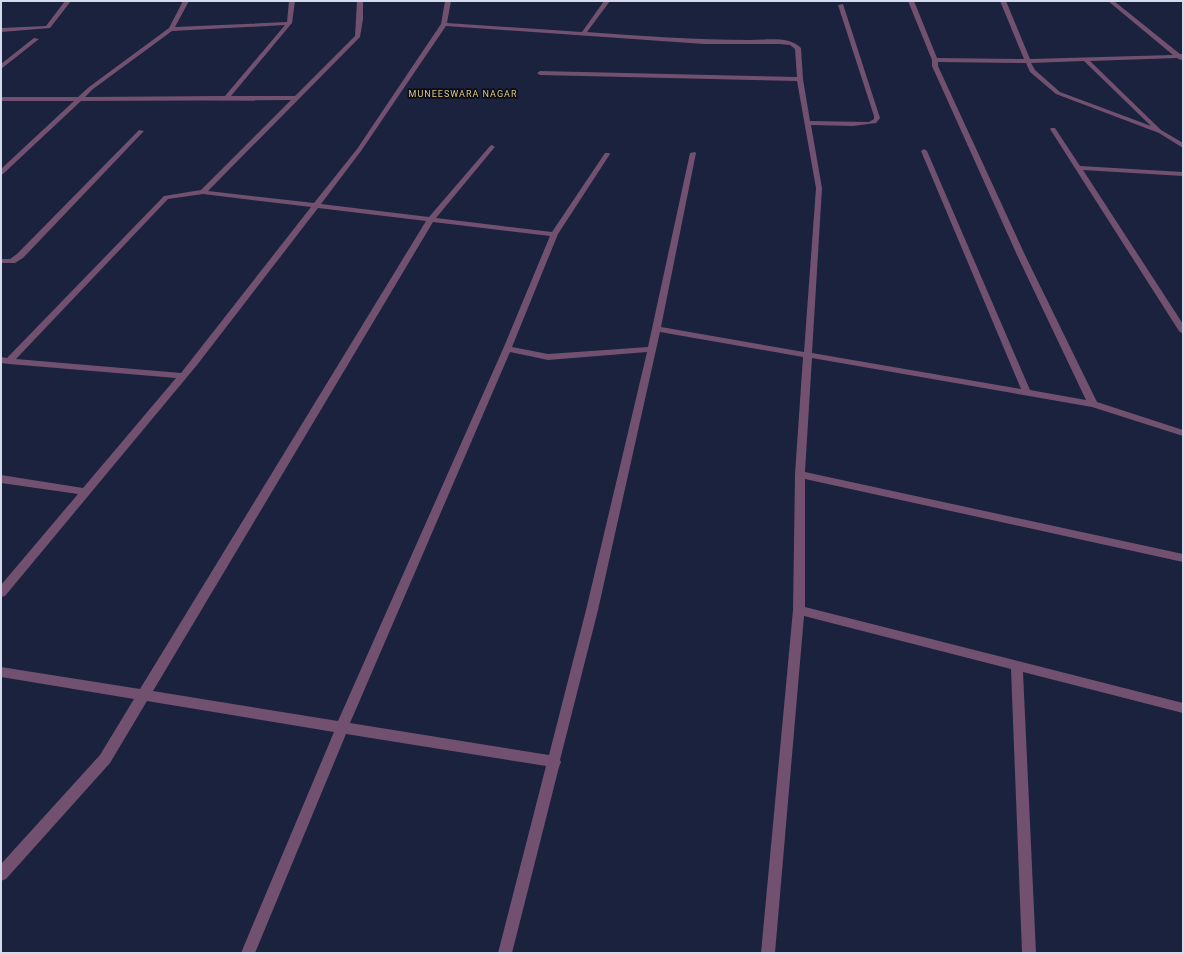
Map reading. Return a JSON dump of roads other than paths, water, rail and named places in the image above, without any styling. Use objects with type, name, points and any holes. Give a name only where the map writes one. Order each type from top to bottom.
[{"type":"street","points":[[1,30],[48,27],[68,1]]},
{"type":"street","points":[[1,173],[78,99],[171,29],[186,1]]},
{"type":"street","points":[[226,99],[289,23],[292,1]]},
{"type":"street","points":[[203,192],[358,36],[360,1]]},
{"type":"street","points":[[1,593],[183,376],[359,150],[444,24],[448,1]]},
{"type":"street","points":[[583,34],[607,1]]},
{"type":"street","points":[[911,1],[935,66],[968,141],[1093,404]]},
{"type":"street","points":[[1003,1],[1032,71],[1058,93],[1161,132]]},
{"type":"street","points":[[1111,1],[1182,57]]},
{"type":"street","points":[[808,123],[863,124],[876,120],[877,116],[841,5]]},
{"type":"street","points":[[171,29],[289,23]]},
{"type":"street","points":[[444,24],[704,42],[792,43],[798,48],[800,79],[819,188],[800,474],[799,610],[768,953]]},
{"type":"street","points":[[1,67],[36,40]]},
{"type":"street","points":[[934,60],[1028,61],[1182,57]]},
{"type":"street","points":[[1085,59],[1161,132],[1183,146]]},
{"type":"street","points":[[540,73],[800,79]]},
{"type":"street","points":[[1,99],[297,98]]},
{"type":"street","points":[[1052,129],[1183,331]]},
{"type":"street","points":[[1,261],[12,261],[20,256],[141,131]]},
{"type":"street","points":[[1,874],[105,759],[432,219],[492,147]]},
{"type":"street","points":[[924,151],[1027,393]]},
{"type":"street","points":[[505,953],[592,610],[652,349],[693,153]]},
{"type":"street","points":[[248,953],[342,727],[507,349],[554,234],[607,154]]},
{"type":"street","points":[[1078,168],[1183,174]]},
{"type":"street","points":[[5,360],[166,197],[203,192],[554,234]]},
{"type":"street","points":[[656,329],[1093,404],[1183,433]]},
{"type":"street","points":[[507,349],[548,357],[652,349]]},
{"type":"street","points":[[5,360],[183,376]]},
{"type":"street","points":[[800,474],[1183,558]]},
{"type":"street","points":[[1,479],[87,492]]},
{"type":"street","points":[[799,610],[1183,708]]},
{"type":"street","points":[[1017,665],[1029,953]]},
{"type":"street","points":[[1,672],[554,762]]},
{"type":"district","name":"MUNEESWARA NAGAR","points":[[463,94]]}]
